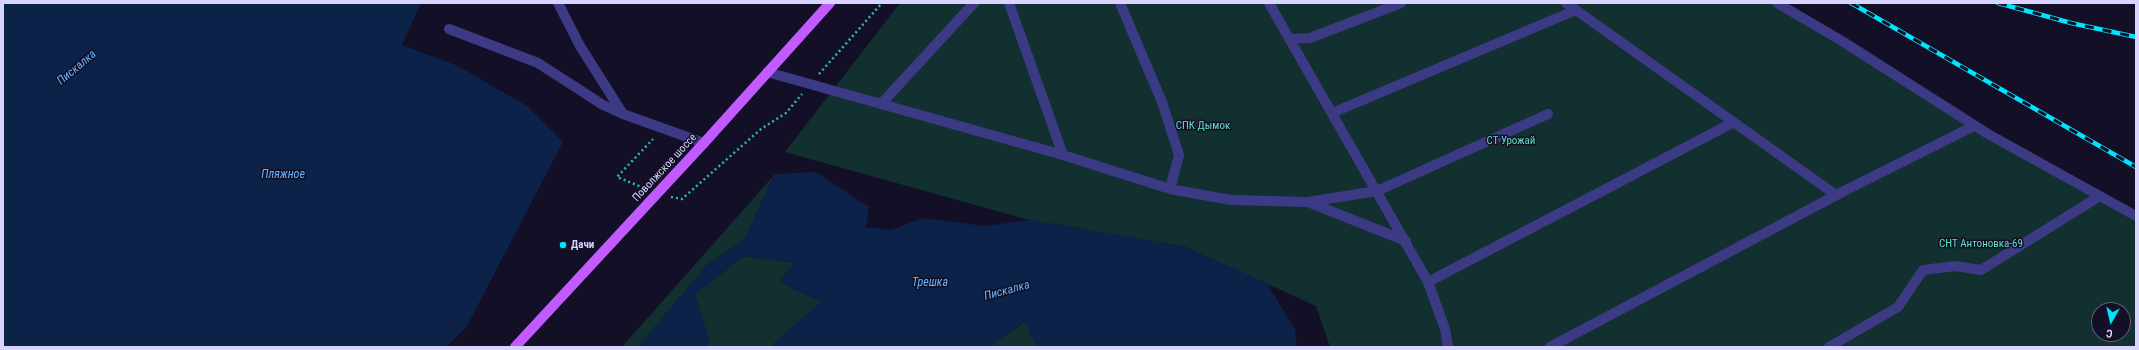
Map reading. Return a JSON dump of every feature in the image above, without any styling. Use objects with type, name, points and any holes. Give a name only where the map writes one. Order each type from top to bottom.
[{"type":"main road","name":"Поволжское шоссе","points":[[515,347],[704,143],[830,3]]},
{"type":"street","points":[[558,3],[580,46],[623,114]]},
{"type":"street","points":[[882,104],[974,3]]},
{"type":"street","points":[[1009,3],[1063,156]]},
{"type":"street","points":[[1120,3],[1162,102],[1179,155],[1170,189]]},
{"type":"street","points":[[1269,3],[1406,240],[1428,282],[1445,329],[1448,347]]},
{"type":"street","points":[[1290,39],[1310,38],[1401,3]]},
{"type":"street","points":[[1566,3],[1836,195]]},
{"type":"street","points":[[1777,3],[1842,41],[1974,126],[2136,216]]},
{"type":"street","points":[[1332,113],[1576,10]]},
{"type":"street","points":[[449,29],[538,63],[603,105],[623,114],[704,143]]},
{"type":"street","points":[[767,72],[1063,156],[1170,189],[1231,200],[1308,202],[1377,191],[1548,114]]},
{"type":"street","points":[[1428,282],[1734,122]]},
{"type":"street","points":[[1550,347],[1836,195],[1974,126]]},
{"type":"street","points":[[1829,347],[1898,307],[1923,270],[1955,266],[1981,270],[2100,196]]},
{"type":"street","points":[[1308,202],[1406,240]]},
{"type":"green space","points":[[900,3],[1775,3],[1931,96],[2136,211],[2136,347],[1330,347],[1316,306],[1183,246],[1029,220],[785,152]]},
{"type":"green space","points":[[775,174],[744,240],[707,265],[638,347],[622,347]]},
{"type":"green space","points":[[744,256],[794,263],[780,282],[821,302],[770,347],[707,347],[709,341],[695,294]]},
{"type":"green space","points":[[1026,321],[1036,347],[990,347]]},
{"type":"water","name":"Пляжное","points":[[3,3],[421,3],[402,45],[458,66],[527,106],[563,142],[467,326],[446,347],[3,347]]},
{"type":"water","name":"Трешка","points":[[816,172],[869,207],[866,227],[891,230],[923,218],[985,226],[1029,220],[1183,246],[1267,283],[1295,329],[1297,347],[1036,347],[1025,321],[990,347],[770,347],[821,302],[780,282],[793,263],[744,256],[695,294],[709,341],[707,347],[638,347],[707,265],[744,240],[775,174]]},
{"type":"railway","points":[[1851,3],[2136,167]]},
{"type":"railway","points":[[1998,3],[2071,23],[2136,37]]},
{"type":"place","name":"Дачи","points":[[563,245]]},
{"type":"water label","name":"Пискалка","points":[[77,68]]},
{"type":"water label","name":"Пискалка","points":[[1007,291]]},
{"type":"park label","name":"СПК Дымок","points":[[1203,126]]},
{"type":"park label","name":"СТ Урожай","points":[[1511,141]]},
{"type":"park label","name":"СНТ Антоновка-69","points":[[1981,244]]}]
